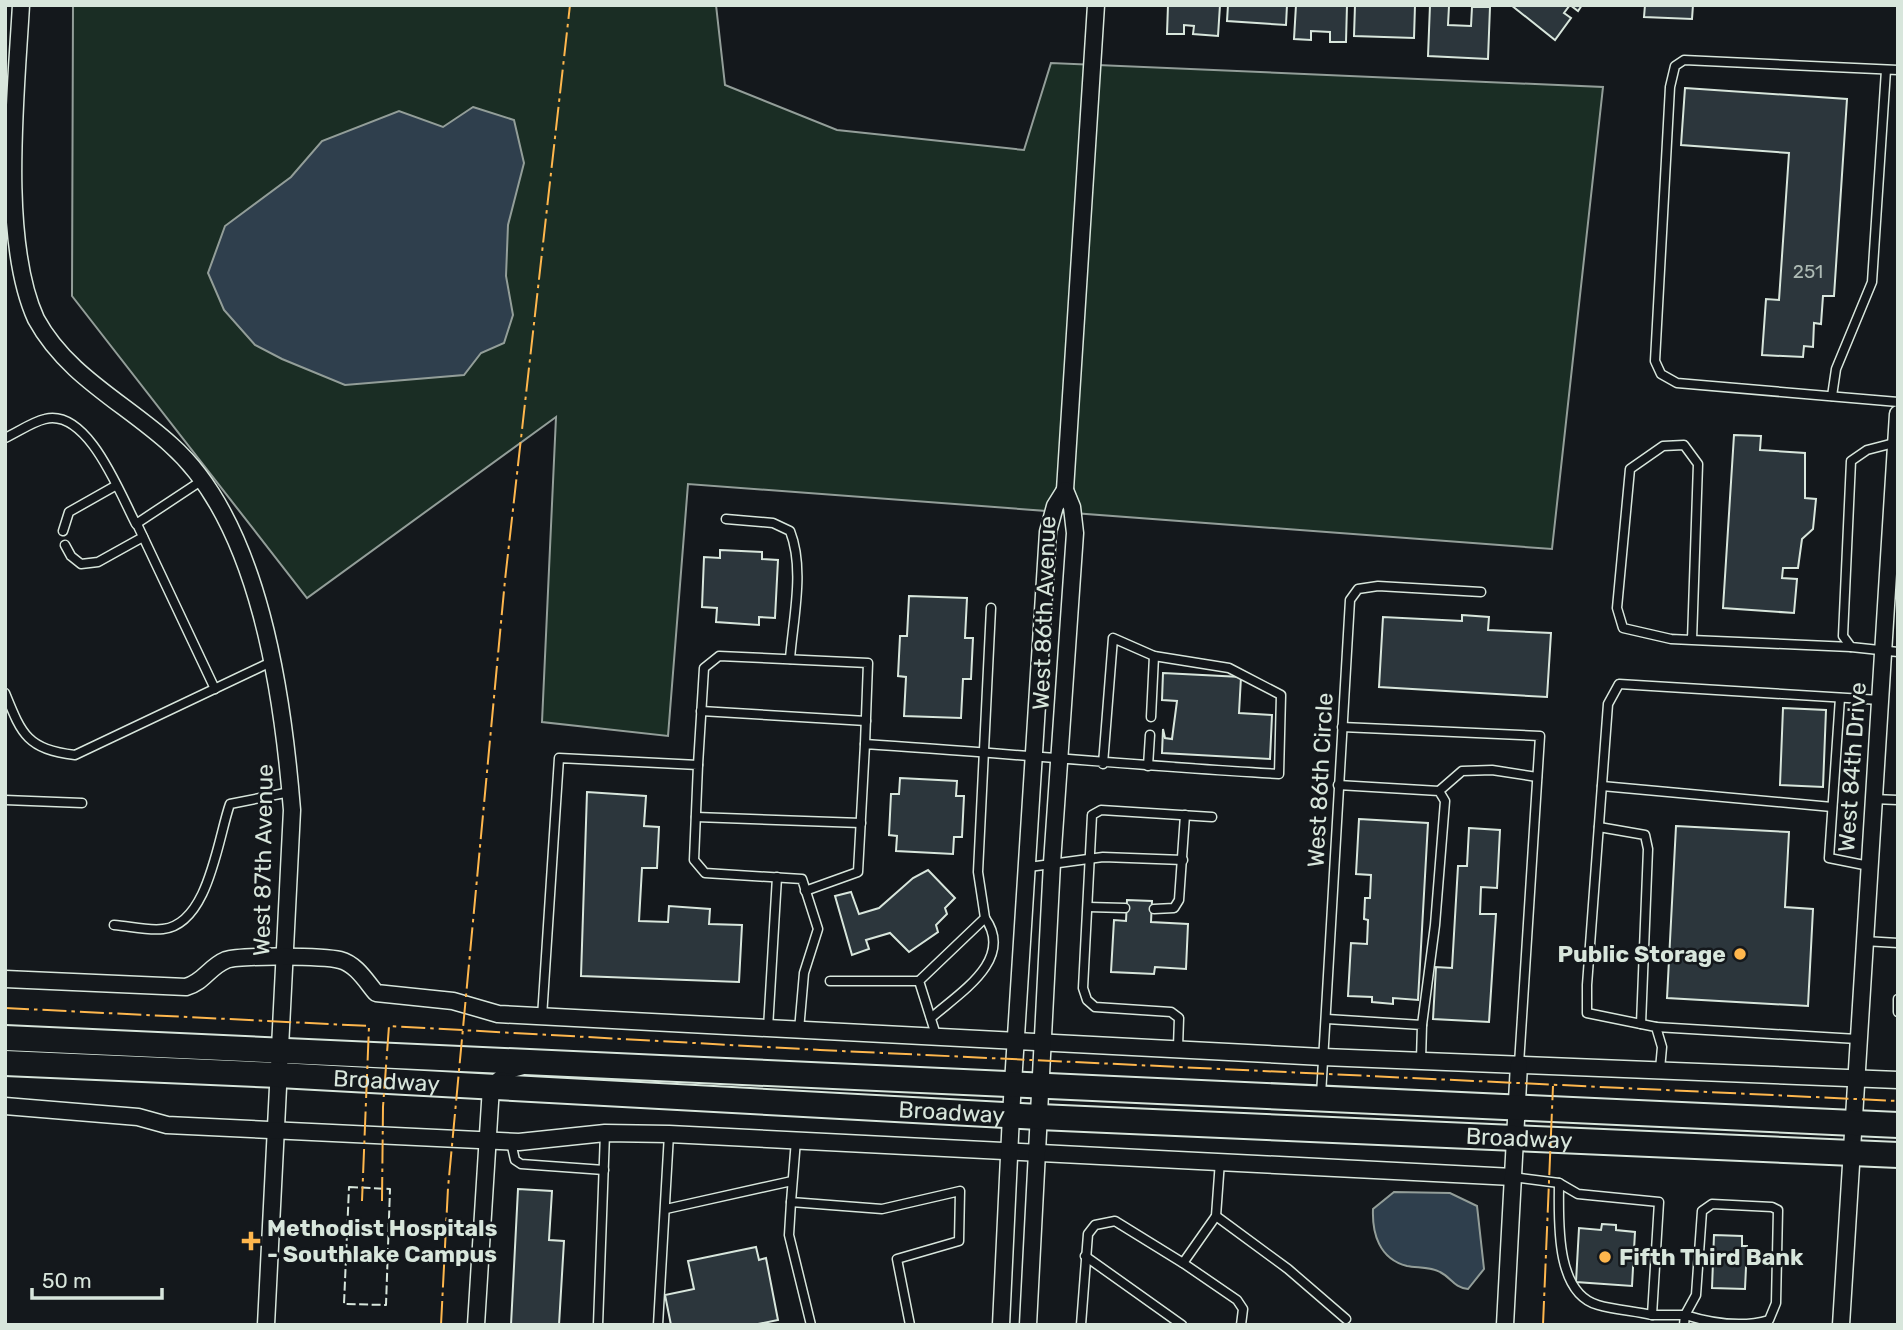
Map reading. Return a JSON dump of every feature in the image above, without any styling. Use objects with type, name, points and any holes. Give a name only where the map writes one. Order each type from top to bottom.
[{"type":"main road","name":"Broadway","points":[[5,1038],[280,1063],[491,1087],[1039,1117],[1898,1155]]},
{"type":"main road","name":"Broadway","points":[[5,1063],[535,1062],[1898,1125]]},
{"type":"street","name":"West 87th Avenue","points":[[21,5],[10,103],[11,268],[36,320],[80,376],[172,446],[214,497],[243,559],[262,615],[288,747],[290,792],[285,959],[266,1325]]},
{"type":"street","points":[[1065,490],[1096,5]]},
{"type":"street","name":"West 84th Drive","points":[[1841,1325],[1880,700],[1890,652],[1898,414]]},
{"type":"street","name":"West 86th Avenue","points":[[1001,1325],[1011,1115],[1036,757],[1048,532],[1055,506],[1065,490]]},
{"type":"street","name":"West 86th Avenue","points":[[1028,1325],[1052,863],[1074,533],[1072,507],[1065,490]]},
{"type":"street","points":[[5,979],[186,987],[200,984],[214,966],[238,957],[341,960],[356,969],[376,993],[453,1001],[498,1014],[1323,1057],[1898,1080]]},
{"type":"street","points":[[476,1325],[491,1087],[512,1069],[535,1062]]},
{"type":"street","points":[[1505,1325],[1519,1064]]},
{"type":"street","points":[[5,1106],[138,1117],[167,1125],[511,1142],[605,1133],[670,1133],[1513,1177]]},
{"type":"lane","points":[[1898,70],[1684,60],[1675,66],[1670,87],[1655,361],[1661,374],[1677,383],[1898,402]]},
{"type":"lane","points":[[1832,397],[1836,369],[1872,282],[1886,70]]},
{"type":"lane","points":[[5,438],[47,418],[73,423],[90,437],[137,524],[215,689]]},
{"type":"lane","points":[[1692,640],[1698,464],[1684,445],[1663,446],[1630,469],[1617,608],[1623,628],[1671,639],[1692,640],[1851,647],[1890,652]]},
{"type":"lane","points":[[1851,647],[1843,636],[1851,461],[1867,450],[1895,453]]},
{"type":"lane","points":[[137,524],[201,481]]},
{"type":"lane","points":[[63,531],[69,512],[116,486]]},
{"type":"lane","points":[[726,519],[773,523],[790,531],[795,544],[796,567],[790,659]]},
{"type":"lane","points":[[65,545],[71,556],[81,564],[98,562],[143,537]]},
{"type":"lane","name":"West 86th Circle","points":[[1321,1098],[1350,600],[1359,589],[1378,586],[1481,592]]},
{"type":"lane","points":[[931,1018],[989,966],[994,941],[993,929],[985,918],[978,872],[991,608]]},
{"type":"lane","points":[[865,744],[984,751],[1103,764],[1279,774],[1281,695],[1229,668],[1154,656],[1113,638],[1103,764]]},
{"type":"lane","points":[[799,1030],[804,973],[818,929],[805,891],[802,879],[705,873],[694,860],[704,668],[719,656],[868,663],[858,872],[805,891]]},
{"type":"lane","points":[[1151,717],[1154,656]]},
{"type":"lane","points":[[5,693],[20,732],[31,743],[54,752],[75,755],[271,662]]},
{"type":"lane","points":[[1857,1039],[1641,1024],[1587,1013],[1587,985],[1608,704],[1619,684],[1880,700]]},
{"type":"lane","points":[[1840,698],[1829,858],[1868,866]]},
{"type":"lane","points":[[701,711],[866,720]]},
{"type":"lane","points":[[1342,727],[1540,736],[1519,1064]]},
{"type":"lane","points":[[1148,766],[1150,735]]},
{"type":"lane","points":[[542,1017],[559,758],[698,765]]},
{"type":"lane","points":[[1338,785],[1439,791],[1462,771],[1492,770],[1538,777]]},
{"type":"lane","points":[[1602,786],[1832,807]]},
{"type":"lane","points":[[1421,1060],[1422,1025],[1441,862],[1445,801],[1439,791]]},
{"type":"lane","points":[[114,925],[165,929],[190,914],[218,860],[220,832],[230,804],[290,792]]},
{"type":"lane","points":[[1873,799],[1898,800]]},
{"type":"lane","points":[[5,800],[82,803]]},
{"type":"lane","points":[[1178,1048],[1179,1018],[1171,1012],[1095,1007],[1087,1000],[1083,988],[1093,815],[1101,810],[1212,817]]},
{"type":"lane","points":[[1154,909],[1174,908],[1179,900],[1185,815]]},
{"type":"lane","points":[[696,817],[861,823]]},
{"type":"lane","points":[[1599,827],[1646,835],[1648,849],[1641,1024]]},
{"type":"lane","points":[[1029,867],[1090,858],[1182,860]]},
{"type":"lane","points":[[768,1029],[777,877]]},
{"type":"lane","points":[[1088,907],[1125,908]]},
{"type":"lane","points":[[830,981],[919,981],[985,918]]},
{"type":"lane","points":[[1864,941],[1898,943]]},
{"type":"lane","points":[[919,981],[936,1035]]},
{"type":"lane","points":[[1898,999],[1898,1012]]},
{"type":"lane","points":[[1327,1019],[1422,1025]]},
{"type":"lane","points":[[1656,1027],[1662,1046],[1660,1069]]},
{"type":"lane","points":[[598,1325],[605,1133]]},
{"type":"lane","points":[[658,1325],[670,1133]]},
{"type":"lane","points":[[796,1140],[789,1235],[810,1325]]},
{"type":"lane","points":[[511,1142],[515,1160],[521,1164],[604,1170]]},
{"type":"lane","points":[[1183,1263],[1216,1216],[1220,1161]]},
{"type":"lane","points":[[1513,1177],[1559,1182],[1578,1195],[1659,1202],[1652,1315]]},
{"type":"lane","points":[[666,1209],[792,1181]]},
{"type":"lane","points":[[1559,1182],[1559,1236],[1567,1276],[1582,1295],[1596,1305],[1652,1315],[1685,1315],[1704,1321],[1731,1323],[1757,1324],[1769,1320],[1776,1303],[1778,1210],[1772,1207],[1712,1204],[1702,1210],[1696,1296],[1685,1315],[1684,1325]]},
{"type":"lane","points":[[791,1202],[882,1209],[960,1191],[959,1241],[897,1259],[910,1325]]},
{"type":"lane","points":[[1216,1216],[1289,1269],[1346,1319]]},
{"type":"lane","points":[[1081,1325],[1088,1234],[1095,1225],[1115,1221],[1237,1300],[1243,1309],[1241,1325]]},
{"type":"lane","points":[[1085,1256],[1182,1325]]},
{"type":"green space","points":[[73,5],[716,5],[725,85],[837,130],[1024,150],[1051,63],[1603,87],[1552,549],[688,484],[668,736],[542,722],[556,417],[307,598],[72,296]]},
{"type":"water","points":[[473,107],[514,120],[524,163],[508,225],[506,276],[513,315],[504,343],[481,353],[464,375],[345,385],[255,345],[224,310],[208,273],[225,226],[291,177],[322,141],[399,111],[443,127]]},
{"type":"water","points":[[1394,1192],[1450,1193],[1477,1206],[1484,1269],[1468,1289],[1436,1270],[1397,1263],[1384,1251],[1376,1236],[1373,1209]]},
{"type":"building","points":[[1168,5],[1220,5],[1218,36],[1193,34],[1194,26],[1184,25],[1184,34],[1167,34]]},
{"type":"building","points":[[1228,5],[1287,5],[1286,25],[1227,21]]},
{"type":"building","points":[[1296,5],[1347,5],[1346,42],[1330,42],[1330,32],[1311,31],[1311,40],[1294,39]]},
{"type":"building","points":[[1355,5],[1415,5],[1414,38],[1354,36]]},
{"type":"building","points":[[1430,5],[1449,6],[1448,25],[1471,26],[1472,7],[1490,7],[1488,59],[1428,56]]},
{"type":"building","points":[[1511,5],[1570,5],[1564,13],[1571,18],[1555,40]]},
{"type":"building","points":[[1570,5],[1582,5],[1578,11]]},
{"type":"building","points":[[1645,5],[1693,5],[1692,19],[1644,17]]},
{"type":"building","points":[[1685,88],[1847,99],[1834,296],[1823,296],[1821,324],[1814,323],[1813,347],[1804,346],[1803,357],[1762,355],[1766,299],[1779,300],[1789,153],[1681,145]]},
{"type":"building","points":[[1734,435],[1761,436],[1760,450],[1805,453],[1805,498],[1816,499],[1813,529],[1802,539],[1798,568],[1783,568],[1782,578],[1797,579],[1794,613],[1723,608]]},
{"type":"building","points":[[720,550],[762,552],[762,559],[778,560],[775,618],[759,617],[759,625],[716,622],[717,608],[702,607],[704,557],[720,558]]},
{"type":"building","points":[[909,596],[967,598],[965,638],[973,638],[971,679],[963,679],[961,718],[904,716],[906,677],[898,676],[900,636],[907,636]]},
{"type":"building","points":[[1462,615],[1489,617],[1488,630],[1551,633],[1547,697],[1379,687],[1383,617],[1462,621]]},
{"type":"building","points":[[1163,673],[1241,677],[1239,713],[1272,715],[1270,759],[1162,753],[1163,729],[1165,738],[1172,739],[1177,701],[1162,700]]},
{"type":"building","points":[[1783,708],[1826,710],[1823,787],[1780,785]]},
{"type":"building","points":[[900,778],[957,781],[956,796],[964,796],[962,837],[954,837],[953,854],[896,851],[897,836],[889,835],[891,794],[899,794]]},
{"type":"building","points":[[587,792],[646,796],[644,826],[659,827],[657,868],[642,868],[639,921],[668,922],[669,906],[710,909],[709,924],[742,925],[739,982],[581,976]]},
{"type":"building","points":[[1359,819],[1428,823],[1418,1000],[1393,998],[1393,1004],[1372,1002],[1372,997],[1348,996],[1351,943],[1367,944],[1365,898],[1370,898],[1371,875],[1356,874]]},
{"type":"building","name":"Public Storage","points":[[1676,826],[1789,832],[1785,907],[1813,909],[1808,1006],[1667,998]]},
{"type":"building","points":[[1469,828],[1500,830],[1497,888],[1481,887],[1480,914],[1496,914],[1489,1022],[1433,1019],[1436,967],[1452,968],[1458,866],[1467,866]]},
{"type":"building","points":[[928,870],[955,898],[945,908],[947,914],[936,925],[938,932],[909,952],[890,933],[866,940],[869,949],[852,955],[835,896],[851,892],[859,914],[879,908],[913,878]]},
{"type":"building","points":[[1127,900],[1152,901],[1151,922],[1188,924],[1186,969],[1155,967],[1154,974],[1111,972],[1114,920],[1126,921]]},
{"type":"building","points":[[518,1189],[552,1191],[549,1240],[564,1241],[559,1325],[511,1325]]},
{"type":"building","name":"Fifth Third Bank","points":[[1602,1224],[1616,1225],[1616,1230],[1635,1232],[1632,1286],[1576,1282],[1579,1228],[1601,1230]]},
{"type":"building","points":[[1714,1235],[1742,1236],[1742,1246],[1747,1246],[1745,1289],[1712,1288]]},
{"type":"building","points":[[756,1247],[759,1260],[766,1258],[778,1320],[753,1325],[671,1325],[665,1295],[694,1289],[688,1261]]},
{"type":"fence","points":[[349,1187],[390,1189],[386,1305],[344,1304],[349,1187]]},
{"type":"power","points":[[441,1325],[448,1188],[505,580],[570,5]]},
{"type":"power","points":[[5,1008],[369,1026],[362,1201]]},
{"type":"power","points":[[382,1201],[383,1107],[389,1026],[820,1050],[1898,1101]]},
{"type":"power","points":[[1543,1325],[1553,1086]]},
{"type":"place","name":"Public Storage","points":[[1740,954]]},
{"type":"place","name":"Methodist Hospitals - Southlake Campus","points":[[251,1241]]},
{"type":"place","name":"Fifth Third Bank","points":[[1605,1257]]}]
